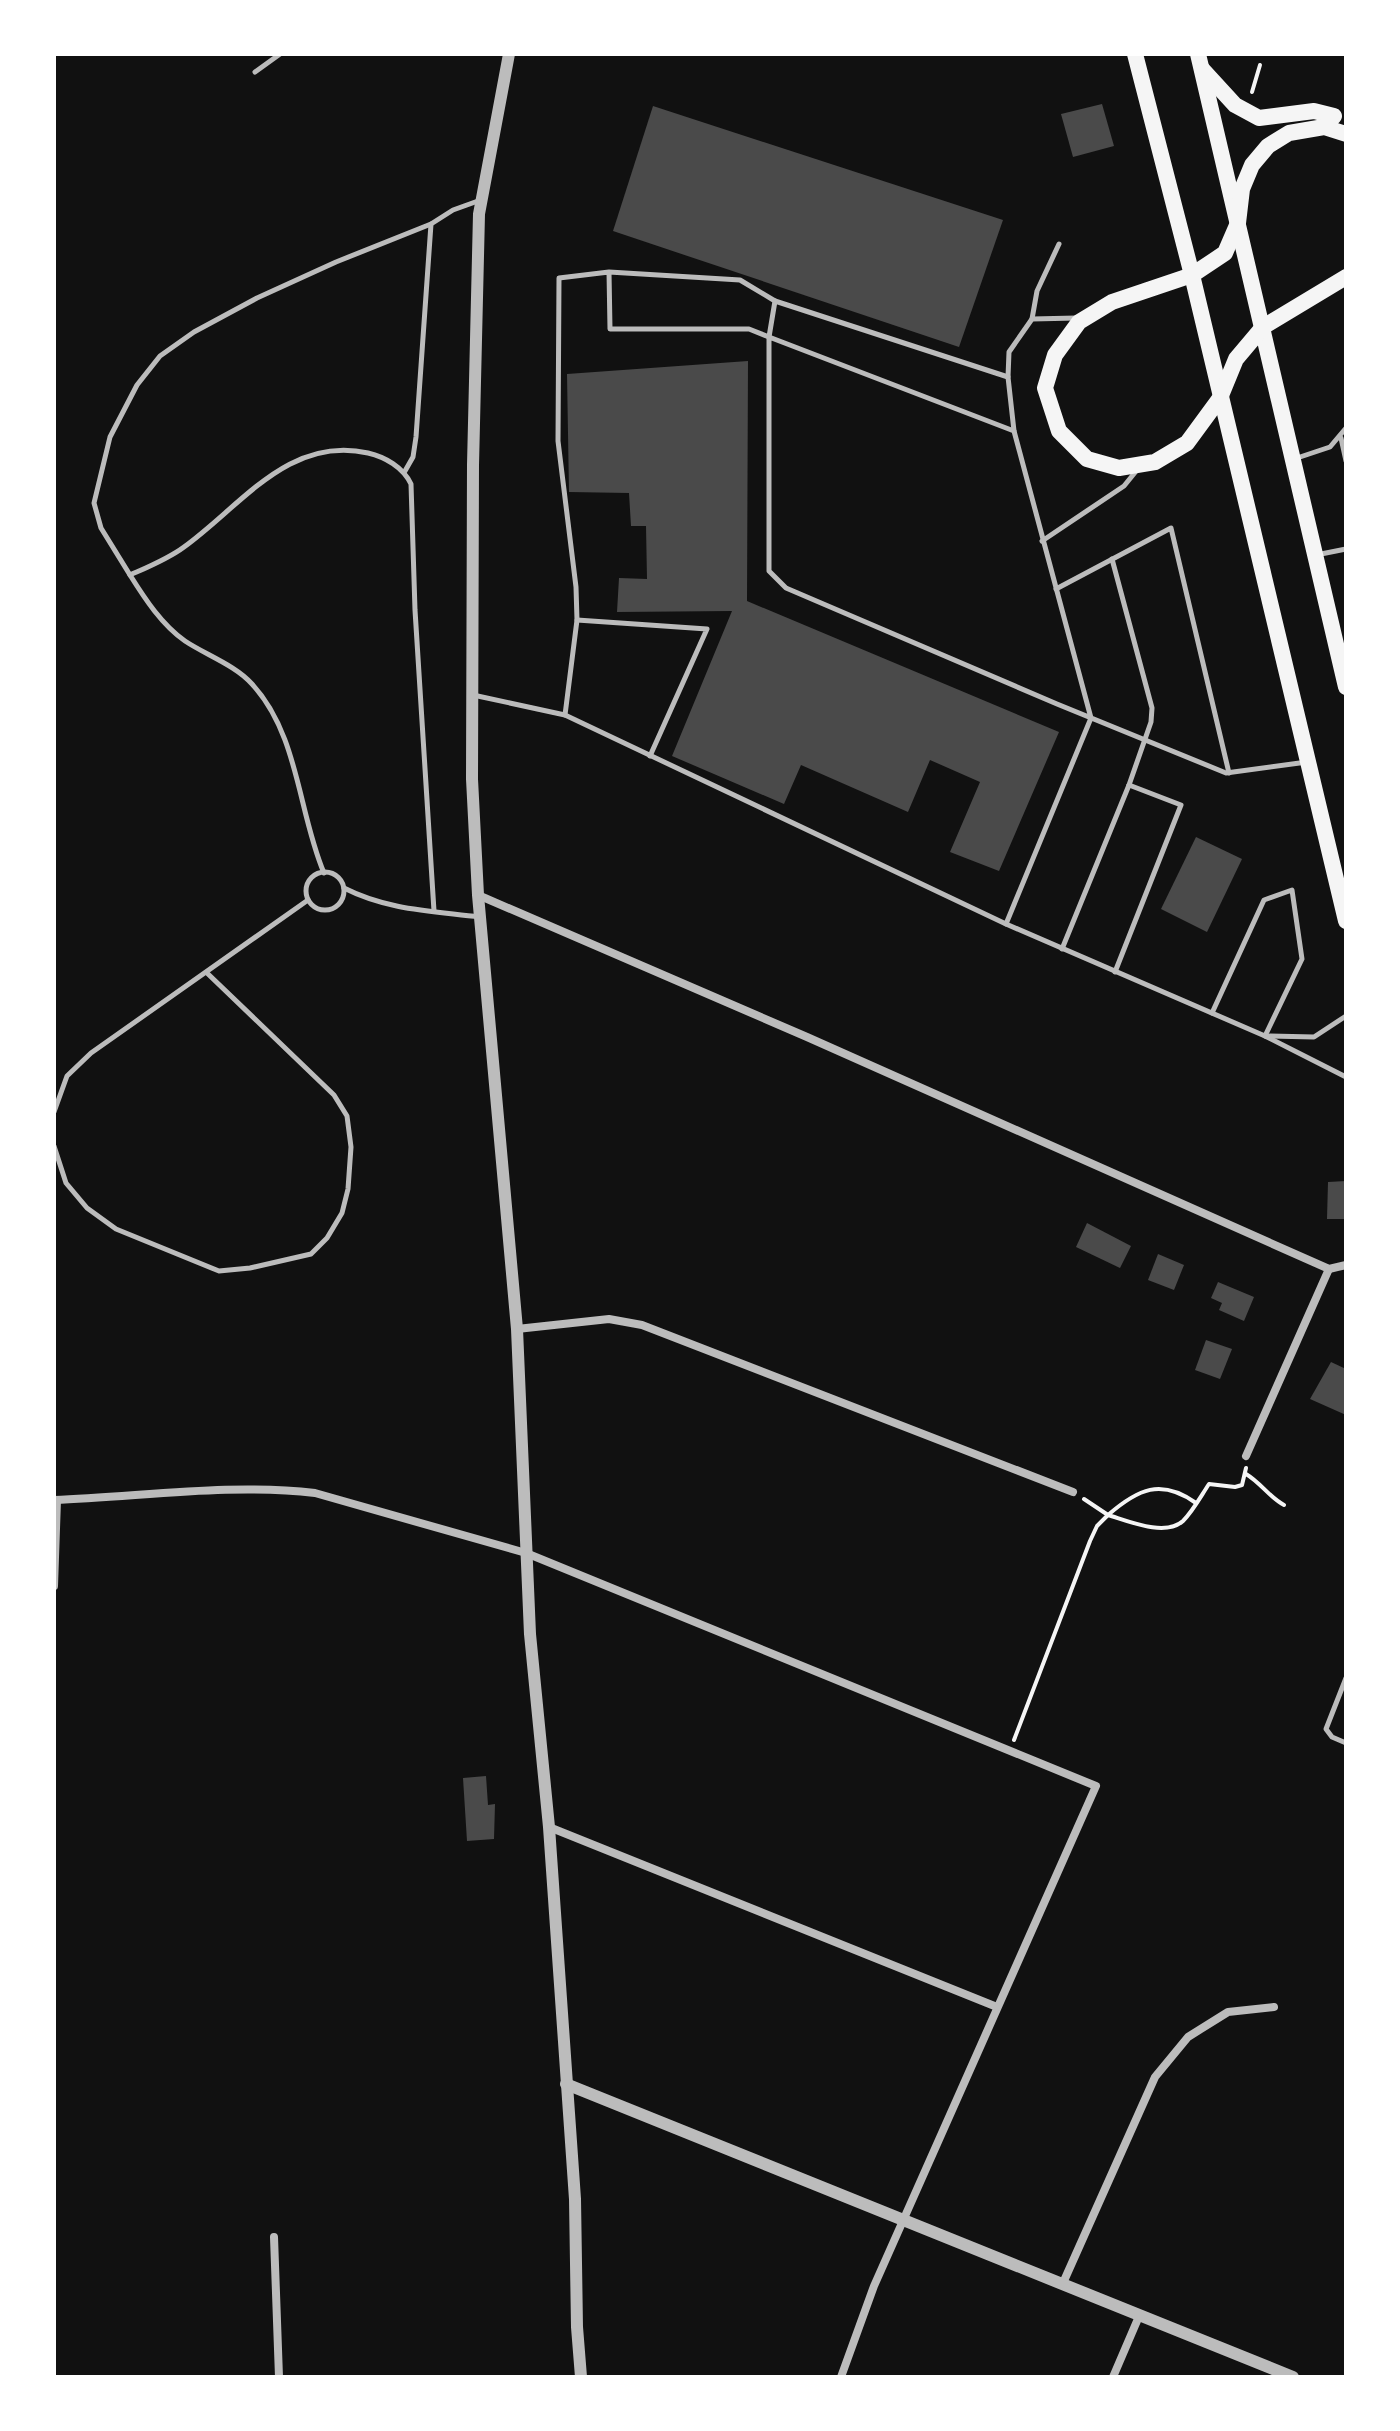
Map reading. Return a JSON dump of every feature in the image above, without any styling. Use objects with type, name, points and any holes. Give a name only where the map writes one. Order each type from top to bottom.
[{"type":"highway","points":[[1135,54],[1192,275],[1346,921]]},
{"type":"highway","points":[[1200,61],[1235,105],[1259,118],[1314,111],[1335,119],[1346,134]]},
{"type":"highway","points":[[1200,61],[1345,681]]},
{"type":"highway","points":[[1335,119],[1289,133],[1268,146],[1252,165],[1242,189],[1238,223],[1225,253],[1192,275],[1112,302],[1079,322],[1055,355],[1045,388],[1059,431],[1087,459],[1119,468],[1155,462],[1187,443],[1220,398],[1236,359],[1263,327],[1346,277]]},
{"type":"street","points":[[509,54],[479,214],[473,465],[472,779],[478,895],[517,1329],[530,1634],[549,1827],[575,2199],[581,2377]]},
{"type":"street","points":[[478,895],[822,1043],[1329,1269],[1346,1265]]},
{"type":"street","points":[[1246,1456],[1329,1269]]},
{"type":"street","points":[[517,1329],[609,1319],[642,1325],[1073,1492]]},
{"type":"street","points":[[54,1586],[55,1500],[285,1490],[315,1493],[526,1553],[1096,1786],[858,2325],[841,2377]]},
{"type":"street","points":[[549,1827],[997,2007]]},
{"type":"street","points":[[1063,2283],[1155,2077],[1188,2037],[1228,2012],[1274,2007]]},
{"type":"street","points":[[566,2084],[1293,2377]]},
{"type":"street","points":[[274,2237],[279,2377]]},
{"type":"street","points":[[1113,2377],[1140,2314]]},
{"type":"lane","points":[[255,72],[280,54]]},
{"type":"lane","points":[[324,873],[285,742],[270,711],[252,684],[182,639],[161,619],[101,528],[94,503],[110,437],[137,385],[160,356],[194,332],[257,298],[482,199]]},
{"type":"lane","points":[[405,471],[413,457],[416,437],[431,224]]},
{"type":"lane","points":[[1006,924],[1091,718],[1014,431],[1008,377],[1009,352],[1032,319],[1037,291],[1059,244]]},
{"type":"lane","points":[[565,715],[577,620],[576,587],[558,441],[559,278],[609,272],[740,280],[775,301],[1008,377]]},
{"type":"lane","points":[[609,272],[610,329],[749,329],[1014,431]]},
{"type":"lane","points":[[775,301],[769,337],[769,571],[786,588],[1091,718],[1229,773],[1307,762]]},
{"type":"lane","points":[[1032,319],[1087,317]]},
{"type":"lane","points":[[1293,460],[1330,447],[1346,428]]},
{"type":"lane","points":[[1341,437],[1346,461]]},
{"type":"lane","points":[[130,575],[183,548],[266,477],[313,453],[345,448],[376,455],[405,471],[411,484],[413,579],[434,911]]},
{"type":"lane","points":[[1042,541],[1124,486],[1142,464]]},
{"type":"lane","points":[[1056,589],[1171,528],[1229,773]]},
{"type":"lane","points":[[1315,555],[1346,549]]},
{"type":"lane","points":[[1062,949],[1129,785],[1145,740],[1152,708],[1112,559]]},
{"type":"lane","points":[[577,620],[707,629],[650,756]]},
{"type":"lane","points":[[472,695],[565,715],[1006,924],[1265,1036],[1346,1077]]},
{"type":"lane","points":[[1115,972],[1181,805],[1129,785]]},
{"type":"lane","points":[[344,888],[339,904],[328,910],[317,909],[308,900],[308,882],[324,873],[337,877],[344,888],[383,903],[410,910],[480,917]]},
{"type":"lane","points":[[1212,1013],[1264,900],[1292,890],[1302,959],[1265,1036]]},
{"type":"lane","points":[[54,1112],[67,1076],[91,1053],[308,900]]},
{"type":"lane","points":[[54,1146],[66,1183],[87,1208],[116,1229],[219,1271],[250,1268],[311,1254],[327,1238],[342,1213],[348,1189],[351,1147],[347,1116],[334,1095],[207,973]]},
{"type":"lane","points":[[1265,1036],[1314,1037],[1346,1016]]},
{"type":"lane","points":[[1346,1678],[1326,1729],[1332,1737],[1346,1743]]},
{"type":"path","points":[[1250,98],[1260,65]]},
{"type":"path","points":[[1073,1492],[1108,1515],[1154,1527],[1171,1527],[1182,1522],[1209,1484],[1242,1485],[1246,1474],[1246,1456]]},
{"type":"path","points":[[1246,1474],[1259,1481],[1270,1497],[1284,1505]]},
{"type":"path","points":[[1010,1750],[1097,1526],[1126,1500],[1143,1490],[1180,1492],[1196,1503]]},
{"type":"building","points":[[1102,104],[1114,146],[1073,157],[1061,114]]},
{"type":"building","points":[[653,106],[1003,220],[959,347],[613,231]]},
{"type":"building","points":[[748,361],[747,601],[1059,732],[999,871],[950,852],[980,782],[930,760],[908,812],[801,765],[784,804],[672,756],[732,611],[617,612],[619,578],[647,579],[646,526],[631,526],[629,493],[569,492],[567,374]]},
{"type":"building","points":[[1196,837],[1242,859],[1207,932],[1161,909]]},
{"type":"building","points":[[1346,1181],[1346,1219],[1327,1219],[1328,1182]]},
{"type":"building","points":[[1087,1223],[1131,1246],[1120,1268],[1076,1247]]},
{"type":"building","points":[[1158,1254],[1184,1265],[1174,1290],[1148,1280]]},
{"type":"building","points":[[1218,1282],[1254,1297],[1244,1321],[1219,1310],[1222,1303],[1211,1298]]},
{"type":"building","points":[[1206,1340],[1232,1349],[1220,1379],[1195,1370]]},
{"type":"building","points":[[1331,1362],[1346,1369],[1346,1415],[1310,1399]]},
{"type":"building","points":[[486,1776],[488,1805],[495,1804],[494,1839],[467,1841],[463,1778]]}]
